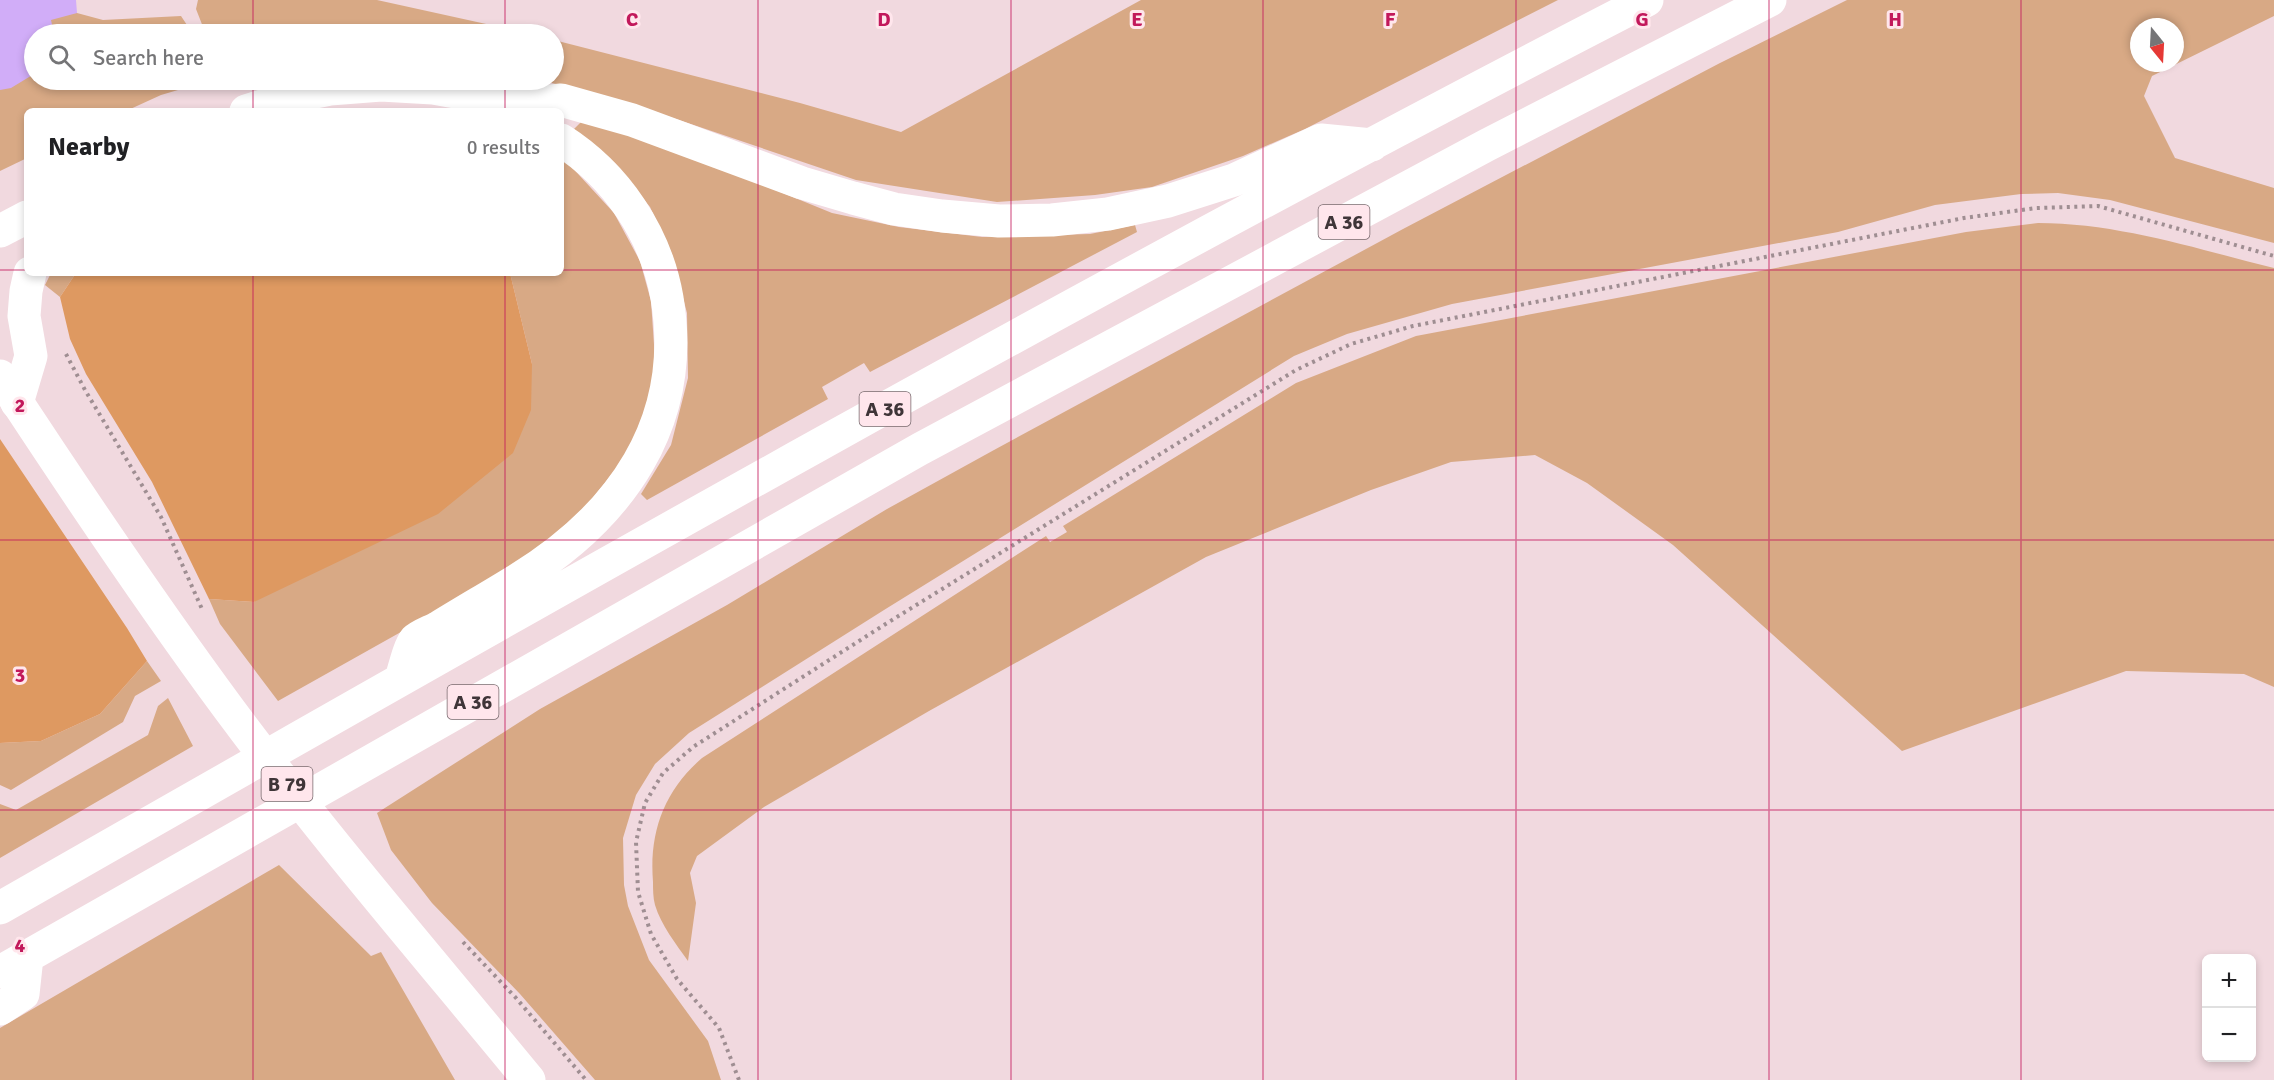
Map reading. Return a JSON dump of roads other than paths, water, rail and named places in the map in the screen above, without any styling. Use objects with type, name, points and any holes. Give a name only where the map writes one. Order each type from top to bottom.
[{"type":"main road","name":"A 36","points":[[0,908],[401,679],[800,456],[1461,96],[1647,0]]},
{"type":"main road","name":"A 36","points":[[13,965],[920,449],[1487,145],[1770,0]]},
{"type":"main road","points":[[255,108],[290,97],[325,90]]},
{"type":"main road","points":[[443,90],[526,107],[561,100],[593,108],[694,142],[802,183],[894,209],[999,221],[1052,220],[1108,214],[1168,201],[1234,180],[1321,140],[1372,145]]},
{"type":"main road","points":[[401,679],[414,641],[528,573],[555,554],[603,512],[628,480],[648,447],[658,423],[669,374],[670,320],[664,286],[652,249],[639,220],[618,192],[592,164],[564,142]]},
{"type":"main road","points":[[0,231],[24,219]]},
{"type":"main road","points":[[9,389],[31,356],[24,316],[29,276]]},
{"type":"main road","name":"B 79","points":[[9,389],[173,633],[317,824],[528,1080]]},
{"type":"main road","points":[[0,1009],[23,994],[13,965]]}]
